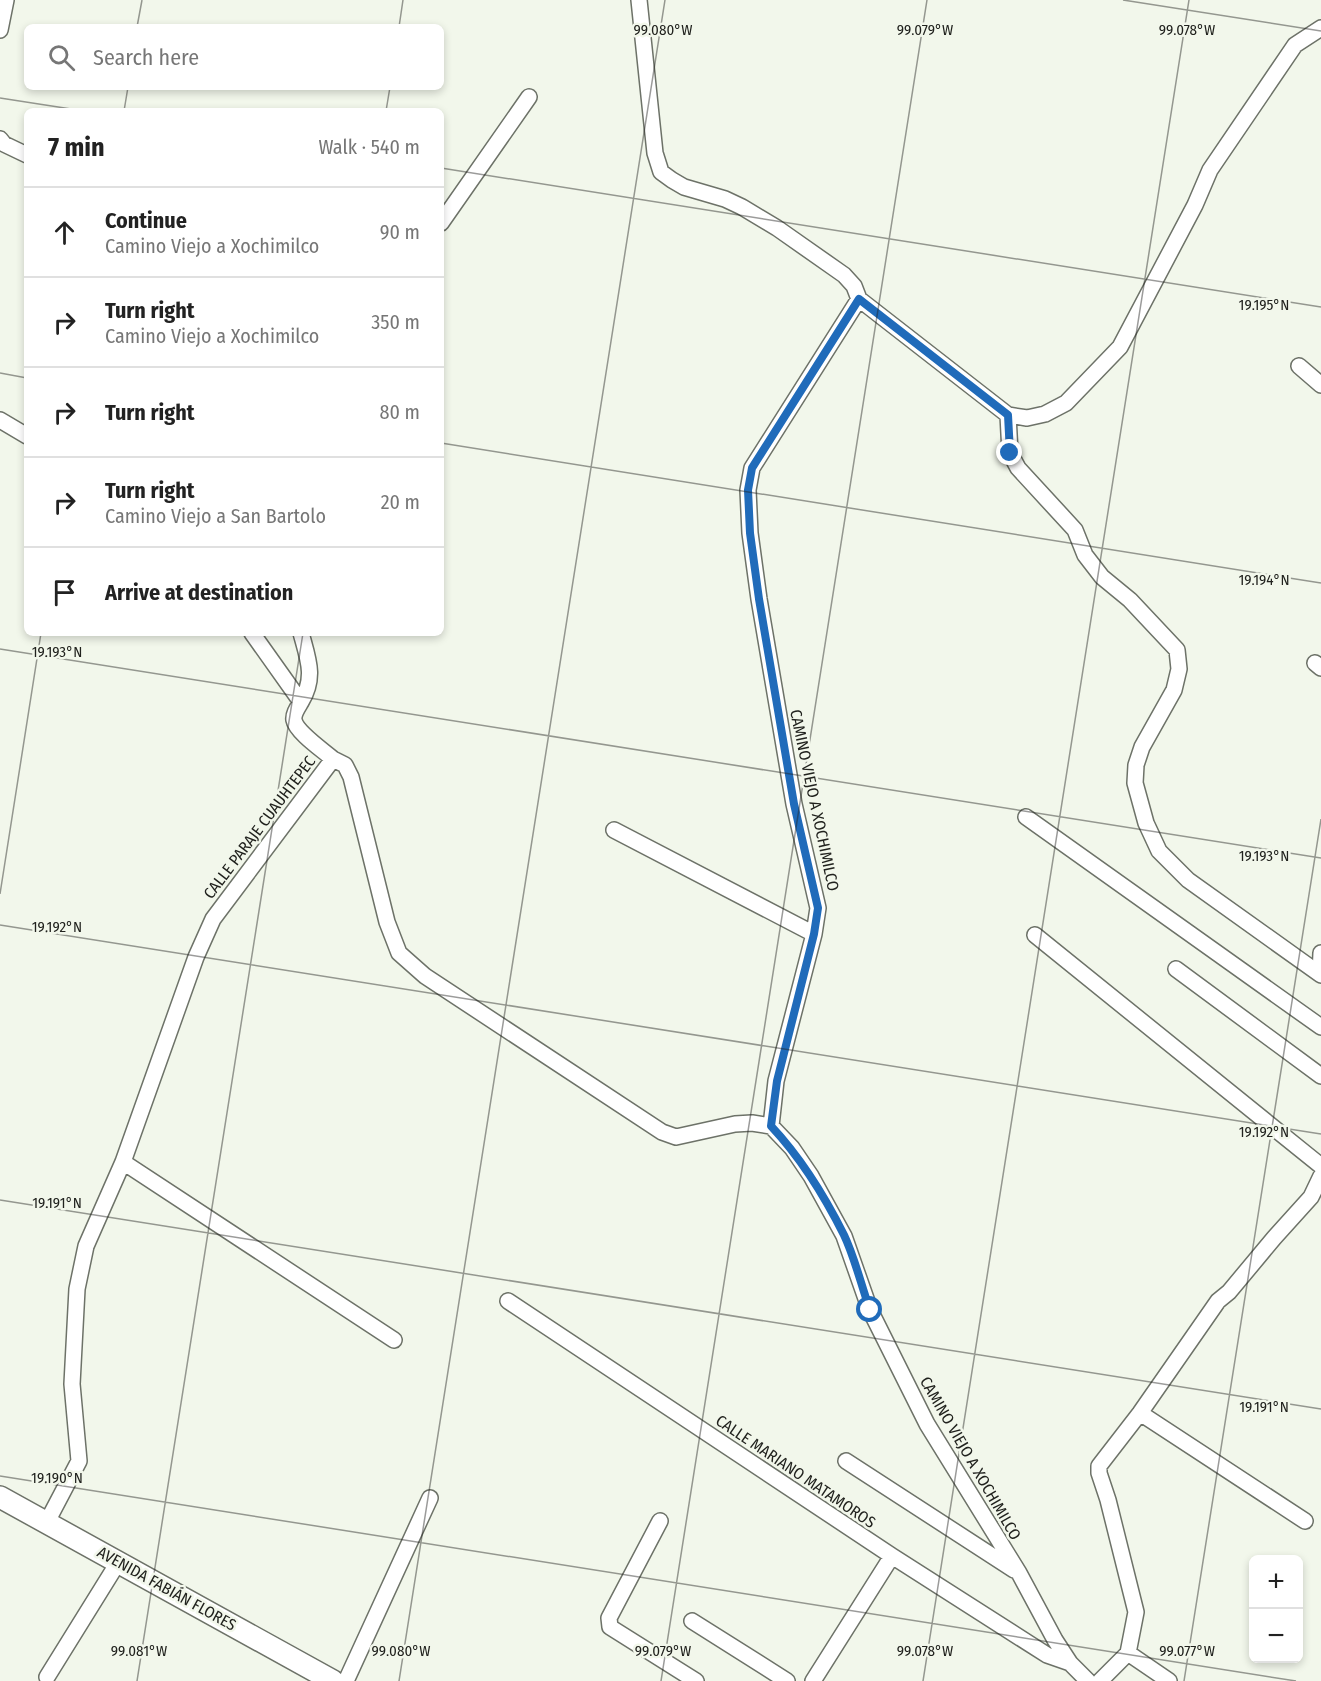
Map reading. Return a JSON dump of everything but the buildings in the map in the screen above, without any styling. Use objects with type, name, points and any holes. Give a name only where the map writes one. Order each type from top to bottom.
[{"type":"main road","name":"AVENIDA FABIÁN FLORES","points":[[0,1497],[335,1681]]},
{"type":"street","points":[[0,30],[6,0]]},
{"type":"street","points":[[639,0],[655,153],[661,172],[684,187],[725,199],[742,207],[777,228],[844,275],[854,286],[859,299],[1008,415],[1027,418],[1045,414],[1066,403],[1120,347],[1195,205],[1210,170],[1295,45],[1321,28]]},
{"type":"street","points":[[444,219],[529,97]]},
{"type":"street","points":[[0,139],[4,144],[24,154]]},
{"type":"street","name":"CAMINO VIEJO A XOCHIMILCO","points":[[859,299],[752,468],[748,490],[750,533],[778,718],[794,804],[818,908],[814,934],[777,1081],[771,1126],[792,1148],[811,1176],[844,1236],[870,1310],[927,1424],[1018,1573],[1055,1640],[1070,1663],[1088,1681]]},
{"type":"street","points":[[1299,366],[1321,385]]},
{"type":"street","points":[[1008,415],[1010,453],[1018,468],[1075,530],[1086,555],[1102,577],[1130,600],[1177,650],[1179,669],[1174,690],[1142,747],[1136,765],[1135,783],[1146,823],[1159,851],[1188,880],[1320,974]]},
{"type":"street","points":[[0,420],[24,434]]},
{"type":"street","points":[[254,636],[301,702]]},
{"type":"street","points":[[302,636],[311,678],[308,691],[295,714],[294,721],[300,730],[333,759]]},
{"type":"street","name":"CALLE PARAJE CUAUHTEPEC","points":[[47,1522],[78,1461],[72,1384],[76,1288],[86,1246],[123,1162],[195,957],[213,919],[333,759],[345,765],[351,777],[387,922],[399,953],[425,976],[662,1132],[676,1137],[735,1124],[752,1123],[771,1126]]},
{"type":"street","points":[[1026,817],[1321,1026]]},
{"type":"street","points":[[614,830],[814,934]]},
{"type":"street","points":[[1035,935],[1321,1166]]},
{"type":"street","points":[[1320,974],[1321,953]]},
{"type":"street","points":[[1176,969],[1321,1076]]},
{"type":"street","points":[[123,1162],[394,1340]]},
{"type":"street","points":[[1100,1681],[1128,1653],[1136,1612],[1099,1466],[1140,1413],[1218,1301],[1229,1292],[1274,1238],[1316,1200],[1321,1176]]},
{"type":"street","name":"CALLE MARIANO MATAMOROS","points":[[508,1301],[892,1556],[1047,1655],[1070,1663]]},
{"type":"street","points":[[1140,1413],[1305,1521]]},
{"type":"street","points":[[846,1461],[1018,1573]]},
{"type":"street","points":[[335,1681],[430,1498]]},
{"type":"street","points":[[660,1521],[609,1618],[610,1627],[696,1681]]},
{"type":"street","points":[[813,1681],[892,1556]]},
{"type":"street","points":[[47,1677],[119,1561]]},
{"type":"street","points":[[692,1621],[787,1681]]},
{"type":"street","points":[[1128,1653],[1169,1681]]},
{"type":"route","points":[[870,1310],[844,1236],[811,1176],[792,1148],[771,1126],[777,1081],[814,934],[818,908],[794,804],[778,718],[750,533],[748,490],[752,468],[859,299],[1008,415],[1010,453]]}]
